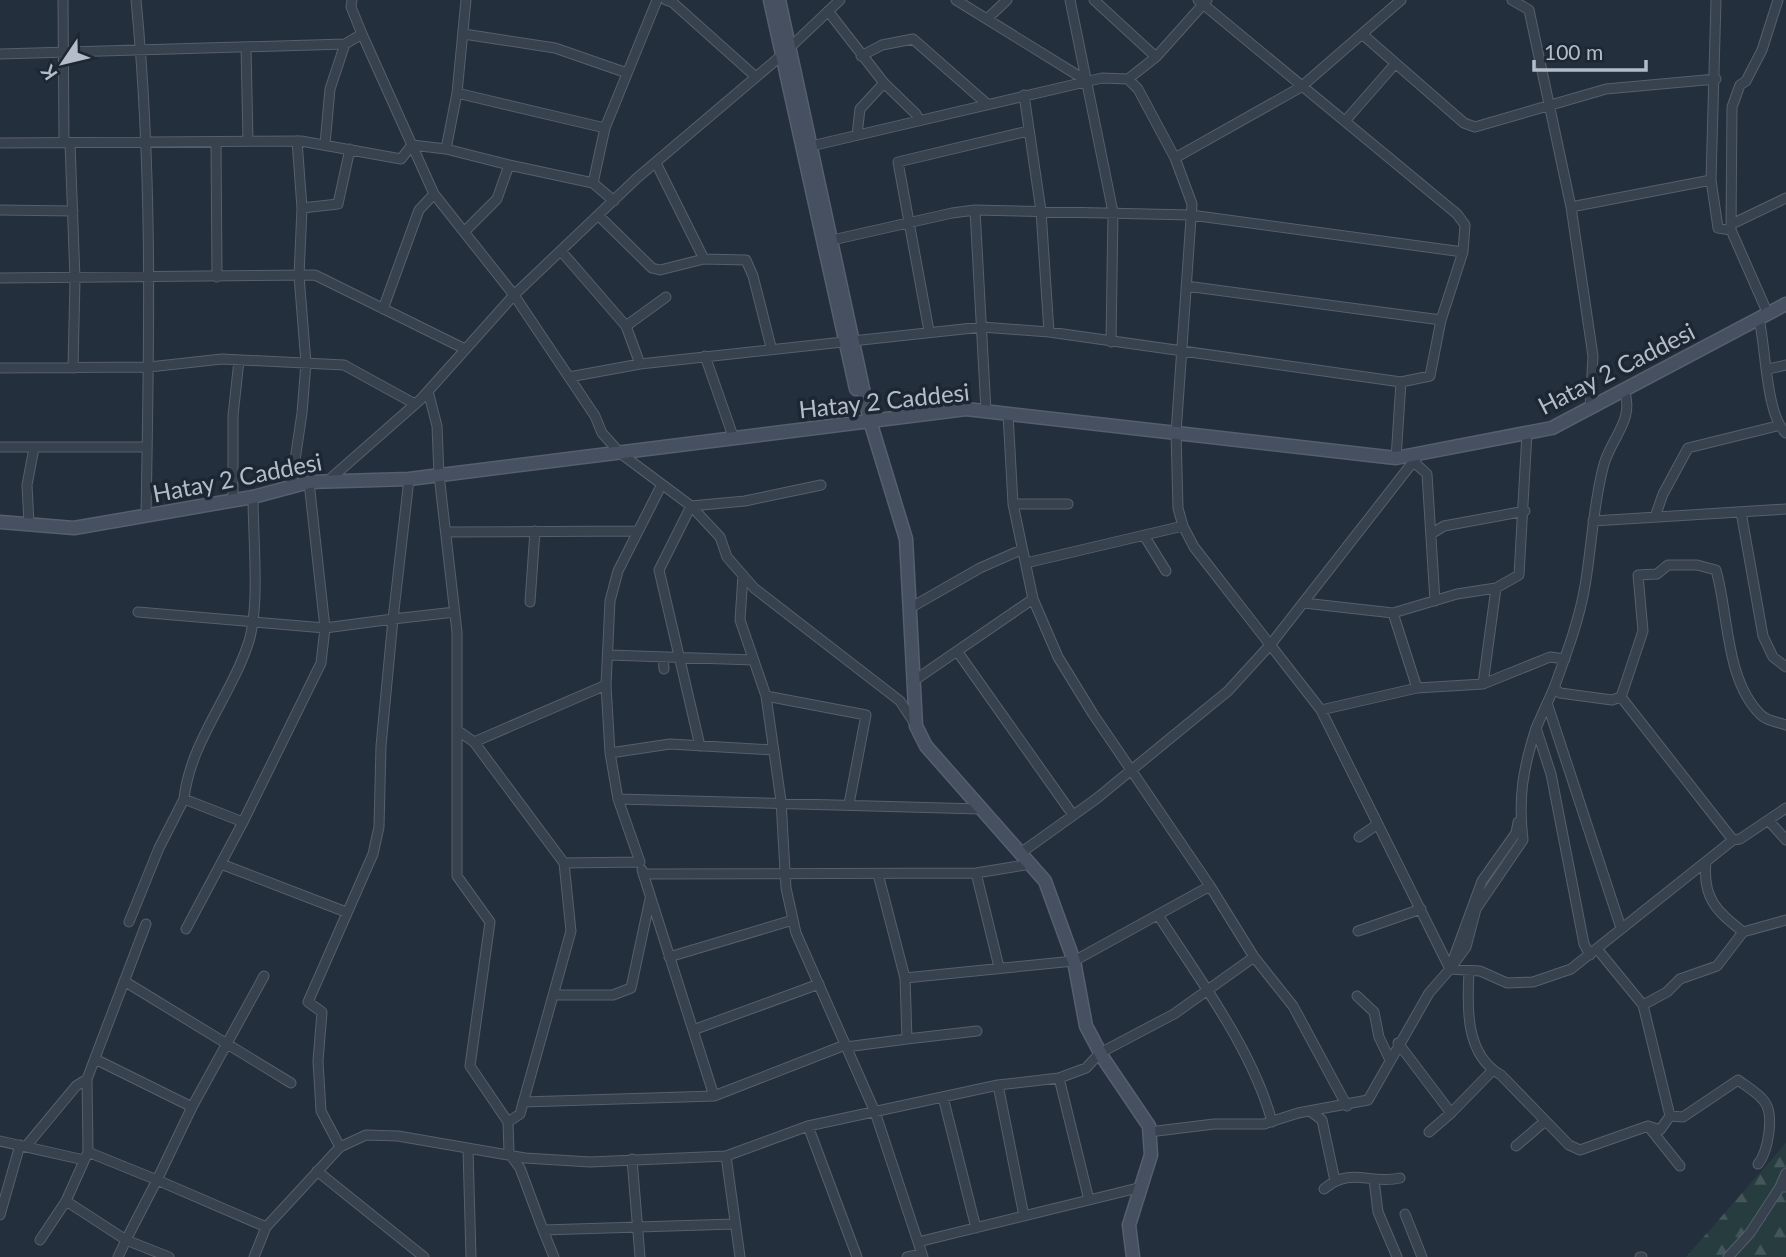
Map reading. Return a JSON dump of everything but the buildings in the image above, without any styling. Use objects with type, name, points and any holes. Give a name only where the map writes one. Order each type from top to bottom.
[{"type":"street","points":[[63,0],[67,143],[75,279],[73,368]]},
{"type":"street","points":[[136,0],[147,143],[150,278],[146,516]]},
{"type":"street","points":[[352,0],[351,7],[362,34],[434,194],[514,295],[595,416],[602,433],[620,453],[691,506],[720,537],[727,557],[754,588],[900,701],[926,746],[1045,881],[1074,961],[1086,1026],[1100,1053],[1149,1126],[1151,1155],[1129,1225],[1133,1257]]},
{"type":"street","points":[[446,149],[457,93],[466,0]]},
{"type":"street","points":[[593,183],[605,128],[657,0]]},
{"type":"street","points":[[666,0],[672,2],[756,77]]},
{"type":"street","points":[[770,0],[786,51]]},
{"type":"street","points":[[779,0],[786,51],[850,341],[860,405],[870,421],[906,539],[916,726]]},
{"type":"street","points":[[330,480],[415,404],[514,295],[598,215],[786,51],[840,0]]},
{"type":"street","points":[[956,0],[1087,81]]},
{"type":"street","points":[[988,18],[1007,0]]},
{"type":"street","points":[[1070,0],[1113,212],[1111,342]]},
{"type":"street","points":[[1094,0],[1156,57]]},
{"type":"street","points":[[1175,158],[1301,87],[1401,0]]},
{"type":"street","points":[[1512,0],[1529,10],[1571,207],[1593,356],[1590,409]]},
{"type":"street","points":[[1716,0],[1716,79],[1711,180],[1718,228],[1732,227],[1786,198]]},
{"type":"street","points":[[1778,0],[1762,50],[1746,82],[1740,85],[1732,107],[1732,227],[1763,316],[1772,411],[1777,426],[1786,433]]},
{"type":"street","points":[[569,377],[640,364],[771,347],[982,327],[1049,332],[1401,382],[1430,376],[1441,320],[1463,252],[1466,230],[1462,219],[1202,2],[1156,57],[1128,79],[1102,78],[1087,81],[807,147]]},
{"type":"street","points":[[828,11],[861,56],[919,120]]},
{"type":"street","points":[[0,54],[345,44],[362,34]]},
{"type":"street","points":[[464,34],[555,48],[627,73]]},
{"type":"street","points":[[1362,34],[1464,123],[1475,128],[1620,86],[1716,79]]},
{"type":"street","points":[[861,56],[882,45],[913,39],[987,104]]},
{"type":"street","points":[[325,144],[330,89],[345,44]]},
{"type":"street","points":[[246,47],[248,141]]},
{"type":"street","points":[[1346,120],[1395,64]]},
{"type":"street","points":[[1128,79],[1138,89],[1175,158],[1192,204],[1176,433],[1178,508],[1182,526],[1194,547],[1321,709],[1450,969]]},
{"type":"street","points":[[858,135],[860,108],[884,83]]},
{"type":"street","points":[[457,93],[605,128]]},
{"type":"street","points":[[1024,95],[1041,211],[1049,332]]},
{"type":"street","points":[[929,331],[898,162],[1028,131]]},
{"type":"street","points":[[0,143],[297,141],[401,159],[412,145]]},
{"type":"street","points":[[291,487],[306,363],[299,276],[302,208],[297,141]]},
{"type":"street","points":[[216,142],[217,277]]},
{"type":"street","points":[[412,145],[446,149],[593,183],[614,201]]},
{"type":"street","points":[[302,208],[338,204],[350,149]]},
{"type":"street","points":[[656,163],[704,259]]},
{"type":"street","points":[[464,232],[497,199],[509,165]]},
{"type":"street","points":[[1571,207],[1711,180]]},
{"type":"street","points":[[383,309],[419,210],[434,194]]},
{"type":"street","points":[[0,210],[73,211]]},
{"type":"street","points":[[827,241],[975,210],[1113,212],[1191,215],[1463,252]]},
{"type":"street","points":[[975,210],[986,411]]},
{"type":"street","points":[[598,215],[652,268],[660,270],[704,259],[746,260],[753,276],[771,347]]},
{"type":"street","points":[[561,251],[626,326],[640,364]]},
{"type":"street","points":[[0,278],[315,275],[465,349]]},
{"type":"street","points":[[1186,286],[1441,320]]},
{"type":"street","points":[[626,326],[666,297]]},
{"type":"street","name":"Hatay 2 Caddesi","points":[[0,522],[74,528],[253,498],[309,482],[409,479],[966,409],[1396,458],[1417,458],[1552,428],[1786,304]]},
{"type":"street","points":[[705,355],[734,439]]},
{"type":"street","points":[[233,501],[233,415],[239,360]]},
{"type":"street","points":[[0,368],[149,367],[239,360],[344,365],[415,404]]},
{"type":"street","points":[[1768,369],[1786,365]]},
{"type":"street","points":[[1396,458],[1401,382]]},
{"type":"street","points":[[1149,1132],[1272,1122],[1310,1111],[1368,1100],[1389,1058],[1429,993],[1466,947],[1476,909],[1523,840],[1520,811],[1523,770],[1536,728],[1565,659],[1585,586],[1598,484],[1608,451],[1628,415],[1629,404],[1624,390]]},
{"type":"street","points":[[428,391],[437,426],[439,475],[455,612],[457,876],[489,922],[470,1066],[508,1122],[509,1153],[520,1168],[554,1257]]},
{"type":"street","points":[[1008,414],[1013,504],[1021,550],[1033,598],[1058,657],[1254,957],[1293,1006],[1347,1106]]},
{"type":"street","points":[[1655,517],[1663,494],[1689,448],[1777,426]]},
{"type":"street","points":[[1304,603],[1393,613],[1470,591],[1496,588],[1519,575],[1525,511],[1527,433]]},
{"type":"street","points":[[0,447],[147,447]]},
{"type":"street","points":[[29,524],[27,485],[34,447]]},
{"type":"street","points":[[1022,852],[1132,769],[1228,691],[1271,644],[1417,458],[1427,474],[1435,601]]},
{"type":"street","points":[[341,1147],[321,1111],[318,1061],[322,1012],[308,1002],[373,854],[379,827],[381,746],[409,479]]},
{"type":"street","points":[[186,929],[243,822],[321,663],[325,628],[309,482]]},
{"type":"street","points":[[691,506],[745,501],[821,485]]},
{"type":"street","points":[[661,486],[618,572],[610,601],[606,685],[610,753],[618,799],[714,1096]]},
{"type":"street","points":[[130,922],[159,848],[184,799],[201,745],[248,642],[253,620],[253,498]]},
{"type":"street","points":[[1013,504],[1068,504]]},
{"type":"street","points":[[691,506],[659,570],[700,746]]},
{"type":"street","points":[[1594,521],[1786,509]]},
{"type":"street","points":[[1432,534],[1444,526],[1525,511]]},
{"type":"street","points":[[1741,512],[1763,636],[1773,657],[1786,667]]},
{"type":"street","points":[[1026,563],[1145,537],[1182,526]]},
{"type":"street","points":[[530,603],[536,531]]},
{"type":"street","points":[[446,532],[638,531]]},
{"type":"street","points":[[1145,537],[1166,571]]},
{"type":"street","points":[[910,608],[980,568],[1021,550]]},
{"type":"street","points":[[1621,697],[1643,631],[1638,575],[1657,574],[1668,565],[1697,565],[1717,570],[1735,662],[1745,694],[1763,717],[1786,725]]},
{"type":"street","points":[[743,575],[740,620],[766,696],[781,801],[785,874],[793,920],[818,984],[875,1112],[922,1255],[907,1257]]},
{"type":"street","points":[[1483,684],[1496,588]]},
{"type":"street","points":[[912,682],[1033,598]]},
{"type":"street","points":[[138,612],[325,628],[455,612]]},
{"type":"street","points":[[1393,613],[1417,688]]},
{"type":"street","points":[[957,651],[1073,815]]},
{"type":"street","points":[[609,655],[753,660]]},
{"type":"street","points":[[663,657],[664,669]]},
{"type":"street","points":[[1321,709],[1417,688],[1483,684],[1550,657],[1565,659]]},
{"type":"street","points":[[474,742],[606,685]]},
{"type":"street","points":[[1554,688],[1560,693],[1612,700],[1621,697]]},
{"type":"street","points":[[766,696],[866,715],[849,804]]},
{"type":"street","points":[[1621,697],[1733,840]]},
{"type":"street","points":[[1547,703],[1621,928]]},
{"type":"street","points":[[1469,971],[1469,1027],[1475,1044],[1493,1070],[1569,1145],[1580,1150],[1648,1126],[1660,1130],[1670,1116],[1643,1005],[1584,944],[1551,774],[1536,728]]},
{"type":"street","points":[[457,730],[474,742],[564,863],[571,931],[520,1114],[508,1122]]},
{"type":"street","points":[[610,753],[670,744],[774,750]]},
{"type":"street","points":[[184,799],[243,822]]},
{"type":"street","points":[[618,799],[781,801],[980,809]]},
{"type":"street","points":[[1450,969],[1480,971],[1507,983],[1533,982],[1571,969],[1733,840],[1741,839],[1786,810]]},
{"type":"street","points":[[1769,821],[1786,840]]},
{"type":"street","points":[[1359,837],[1378,824]]},
{"type":"street","points":[[564,863],[640,862]]},
{"type":"street","points":[[1706,862],[1713,908],[1743,932]]},
{"type":"street","points":[[221,864],[346,912]]},
{"type":"street","points":[[643,874],[976,873],[1031,864]]},
{"type":"street","points":[[976,873],[999,967]]},
{"type":"street","points":[[878,874],[905,978],[907,1039]]},
{"type":"street","points":[[905,978],[1074,961],[1210,886]]},
{"type":"street","points":[[554,995],[613,995],[631,988],[650,897]]},
{"type":"street","points":[[1358,931],[1421,909]]},
{"type":"street","points":[[1158,915],[1208,992],[1266,1100],[1272,1122]]},
{"type":"street","points":[[669,957],[793,920]]},
{"type":"street","points":[[1643,1005],[1667,992],[1680,979],[1717,966],[1743,932],[1786,920]]},
{"type":"street","points":[[40,1240],[66,1201],[86,1156],[87,1079],[146,924]]},
{"type":"street","points":[[254,1257],[266,1227],[317,1171],[341,1147],[366,1135],[398,1136],[468,1149],[509,1153],[525,1158],[590,1162],[726,1156],[808,1126],[998,1086],[1059,1078],[1086,1068],[1100,1053],[1208,992],[1254,957]]},
{"type":"street","points":[[118,1257],[192,1107],[264,976]]},
{"type":"street","points":[[124,981],[291,1083]]},
{"type":"street","points":[[693,1030],[818,984]]},
{"type":"street","points":[[1357,996],[1374,1012],[1379,1037],[1389,1058]]},
{"type":"street","points":[[523,1102],[714,1096],[845,1046],[977,1031]]},
{"type":"street","points":[[1398,1043],[1451,1113]]},
{"type":"street","points":[[95,1059],[192,1107]]},
{"type":"street","points":[[1429,1132],[1493,1070]]},
{"type":"street","points":[[1059,1078],[1089,1200]]},
{"type":"street","points":[[0,1215],[23,1145],[76,1086],[87,1079]]},
{"type":"street","points":[[1670,1116],[1683,1118],[1738,1080],[1765,1101],[1769,1116],[1765,1156],[1758,1164]]},
{"type":"street","points":[[998,1086],[1024,1216]]},
{"type":"street","points":[[943,1097],[976,1228]]},
{"type":"street","points":[[1310,1111],[1322,1119],[1335,1181]]},
{"type":"street","points":[[1516,1146],[1544,1122]]},
{"type":"street","points":[[808,1126],[856,1257]]},
{"type":"street","points":[[1648,1126],[1680,1166]]},
{"type":"street","points":[[0,1141],[86,1156],[157,1180],[266,1227]]},
{"type":"street","points":[[468,1149],[471,1257]]},
{"type":"street","points":[[726,1156],[740,1257]]},
{"type":"street","points":[[632,1159],[640,1257]]},
{"type":"street","points":[[317,1171],[424,1257]]},
{"type":"street","points":[[1728,1257],[1750,1233],[1783,1187],[1786,1172]]},
{"type":"street","points":[[1324,1189],[1335,1181],[1358,1176],[1374,1180],[1400,1178]]},
{"type":"street","points":[[1374,1180],[1378,1212],[1397,1257]]},
{"type":"street","points":[[918,1242],[1142,1187]]},
{"type":"street","points":[[66,1201],[126,1240],[169,1257]]},
{"type":"street","points":[[1405,1214],[1422,1257]]},
{"type":"street","points":[[543,1230],[734,1224]]},
{"type":"green space","points":[[1786,1143],[1786,1257],[1686,1257]]}]
